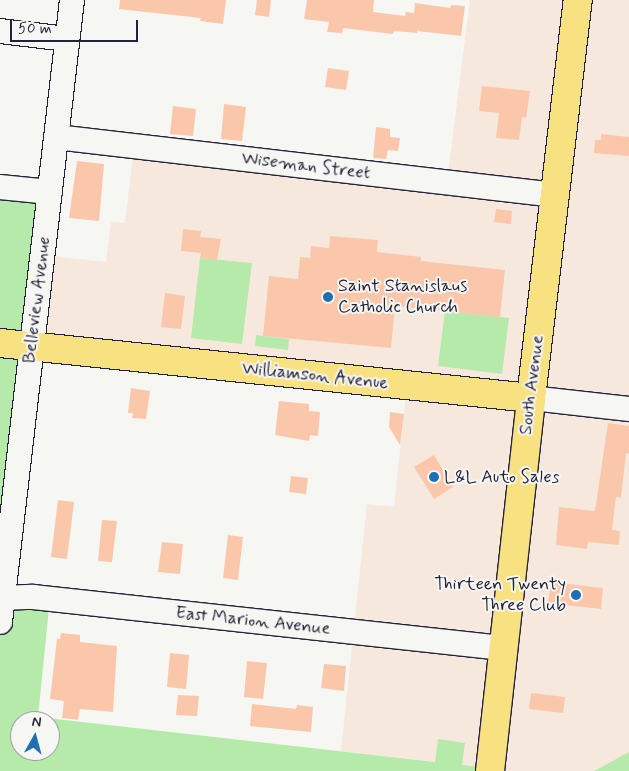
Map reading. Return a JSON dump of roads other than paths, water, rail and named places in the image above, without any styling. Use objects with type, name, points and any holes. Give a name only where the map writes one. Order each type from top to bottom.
[{"type":"main road","name":"South Avenue","points":[[490,771],[530,398],[556,195],[578,0]]},
{"type":"main road","name":"Williamson Avenue","points":[[0,343],[530,398]]},
{"type":"street","name":"Belleview Avenue","points":[[0,622],[72,0]]},
{"type":"street","points":[[0,31],[67,39]]},
{"type":"street","name":"Wiseman Street","points":[[56,137],[556,195]]},
{"type":"street","points":[[0,186],[50,192]]},
{"type":"street","name":"Williamson Avenue","points":[[530,398],[629,408]]},
{"type":"street","name":"East Marion Avenue","points":[[2,597],[33,596],[503,648]]},
{"type":"place","name":"Saint Stanislaus Catholic Church","points":[[328,297]]},
{"type":"place","name":"L&L Auto Sales","points":[[434,477]]},
{"type":"place","name":"Thirteen Twenty Three Club","points":[[576,595]]}]
